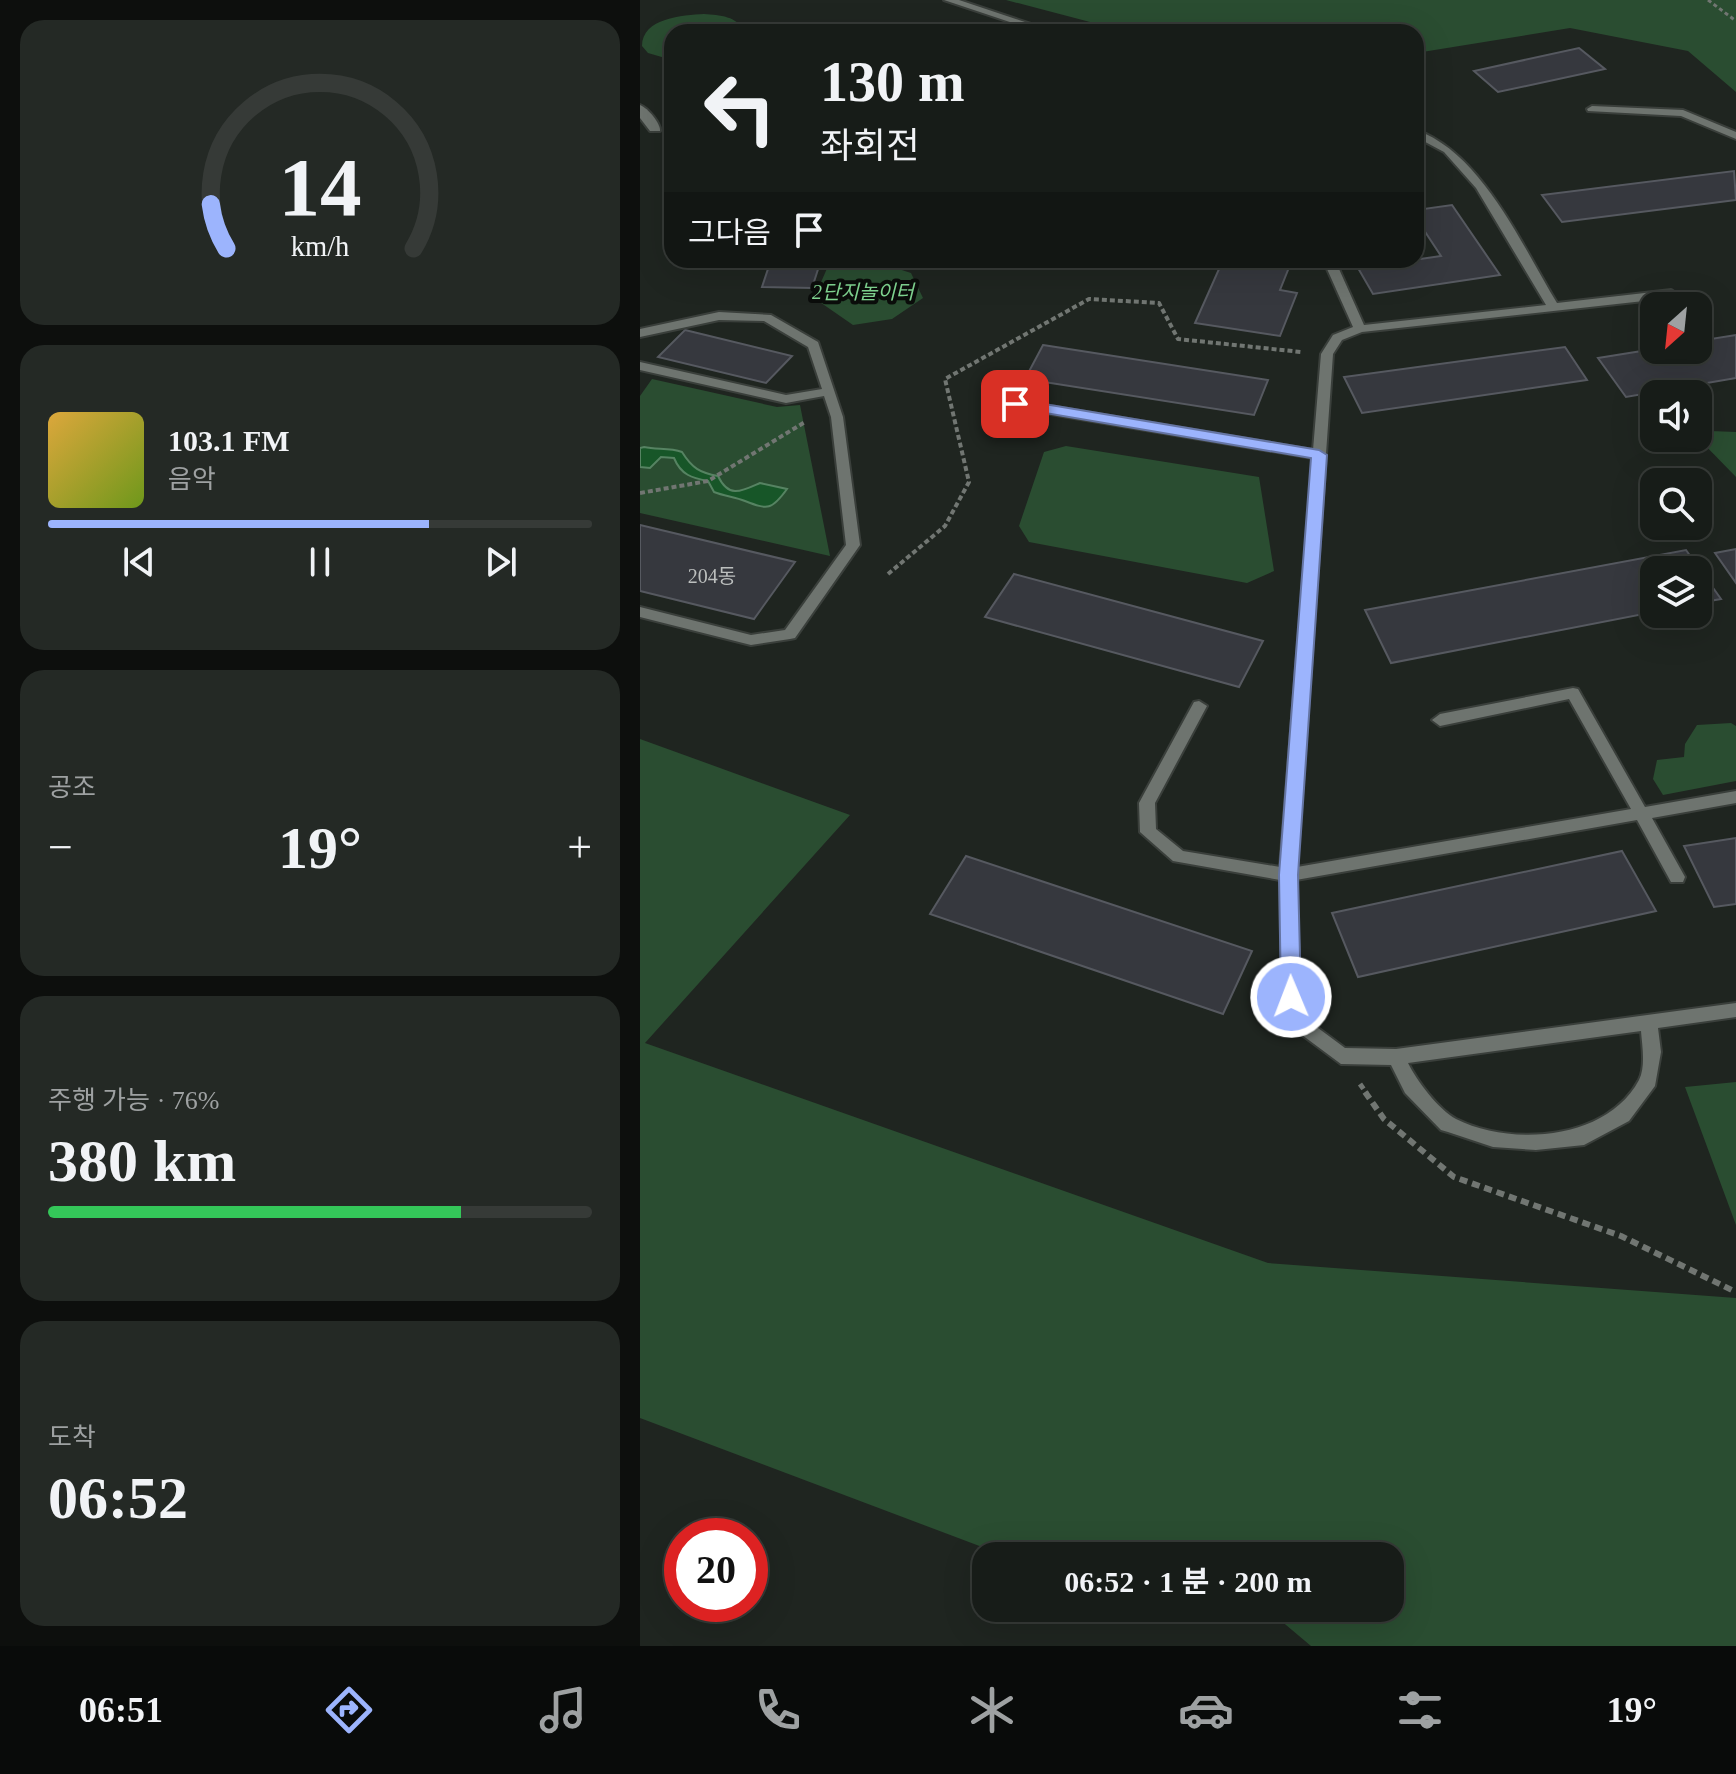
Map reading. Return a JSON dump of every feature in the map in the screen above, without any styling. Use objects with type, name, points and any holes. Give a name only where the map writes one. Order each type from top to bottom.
[{"type":"street","points":[[640,109],[655,128]]},
{"type":"lane","points":[[949,0],[1025,24]]},
{"type":"lane","points":[[1592,109],[1683,113],[1736,136]]},
{"type":"lane","points":[[1424,137],[1448,150],[1481,186],[1552,305]]},
{"type":"lane","points":[[1333,268],[1360,329]]},
{"type":"lane","points":[[1640,297],[1360,329],[1337,338],[1327,354],[1288,875],[1291,997],[1308,1030],[1341,1056],[1396,1057],[1736,1010]]},
{"type":"lane","points":[[640,333],[719,316],[767,318],[814,345],[837,417],[853,545],[790,634],[751,640],[640,612]]},
{"type":"lane","points":[[640,366],[786,399],[831,398]]},
{"type":"lane","points":[[1015,404],[1319,455]]},
{"type":"lane","points":[[1440,720],[1573,693],[1677,877]]},
{"type":"lane","points":[[1199,706],[1147,803],[1148,832],[1179,857],[1288,875],[1736,797]]},
{"type":"lane","points":[[1396,1057],[1411,1087],[1448,1124],[1493,1139],[1536,1142],[1577,1139],[1623,1115],[1649,1080],[1652,1052],[1649,1022]]},
{"type":"path","points":[[1708,0],[1735,20]]},
{"type":"path","points":[[640,493],[708,481],[831,398]]},
{"type":"path","points":[[1341,1056],[1384,1119],[1454,1177],[1621,1236],[1736,1292]]},
{"type":"green space","points":[[1006,0],[1736,0],[1736,92],[1688,51],[1570,28],[1424,52],[1424,24],[1098,24]]},
{"type":"green space","points":[[704,14],[722,16],[738,24],[664,24],[664,58],[648,53],[642,46],[649,29],[675,17]]},
{"type":"green space","name":"2단지놀이터","points":[[827,268],[896,268],[911,273],[923,298],[892,319],[853,325],[814,298]]},
{"type":"green space","points":[[652,379],[777,407],[800,405],[830,556],[640,513],[640,396]]},
{"type":"green space","points":[[1712,431],[1736,432],[1736,477],[1712,452]]},
{"type":"green space","points":[[1066,446],[1259,477],[1274,571],[1247,583],[1029,542],[1019,526],[1044,452]]},
{"type":"green space","points":[[1731,723],[1736,726],[1736,781],[1663,795],[1653,779],[1657,760],[1684,757],[1685,744],[1697,725]]},
{"type":"green space","points":[[640,739],[850,815],[645,1043],[1268,1263],[1736,1298],[1736,1646],[1311,1646],[1283,1622],[1404,1622],[1404,1542],[1187,1540],[972,1543],[640,1418]]},
{"type":"green space","points":[[1736,1082],[1736,1225],[1685,1087]]},
{"type":"shaded area","points":[[640,448],[682,452],[693,466],[718,476],[731,490],[742,490],[760,483],[787,489],[773,504],[759,506],[714,492],[708,481],[688,475],[674,458],[661,457],[650,468],[640,467]]},
{"type":"building","points":[[1579,48],[1605,69],[1498,92],[1474,71]]},
{"type":"building","points":[[1734,171],[1736,200],[1562,222],[1542,195]]},
{"type":"building","points":[[1452,205],[1500,275],[1373,294],[1358,268],[1424,268],[1424,258],[1441,256],[1424,230],[1424,209]]},
{"type":"building","points":[[768,268],[818,268],[812,288],[762,287]]},
{"type":"building","points":[[1219,268],[1289,268],[1280,290],[1297,293],[1280,336],[1195,323]]},
{"type":"building","points":[[685,330],[792,356],[766,383],[658,357]]},
{"type":"building","points":[[1736,335],[1736,378],[1712,382],[1640,380],[1640,395],[1626,397],[1598,358],[1640,351],[1640,364],[1712,364],[1712,339]]},
{"type":"building","points":[[1043,345],[1268,380],[1254,415],[1025,379]]},
{"type":"building","points":[[1565,347],[1587,380],[1362,413],[1344,377]]},
{"type":"building","points":[[640,525],[795,562],[754,619],[640,591]]},
{"type":"building","points":[[1736,549],[1736,583],[1715,553]]},
{"type":"building","points":[[1686,550],[1690,556],[1654,556]]},
{"type":"building","points":[[1640,559],[1640,615],[1391,663],[1365,610]]},
{"type":"building","points":[[1014,574],[1263,641],[1239,687],[985,617]]},
{"type":"building","points":[[1712,586],[1721,599],[1712,601]]},
{"type":"building","points":[[1736,838],[1736,904],[1714,907],[1684,846]]},
{"type":"building","points":[[1622,851],[1656,911],[1358,977],[1332,913]]},
{"type":"building","points":[[966,856],[1252,951],[1223,1014],[930,914]]},
{"type":"route","points":[[1015,404],[1319,455],[1288,875],[1291,997]]}]
